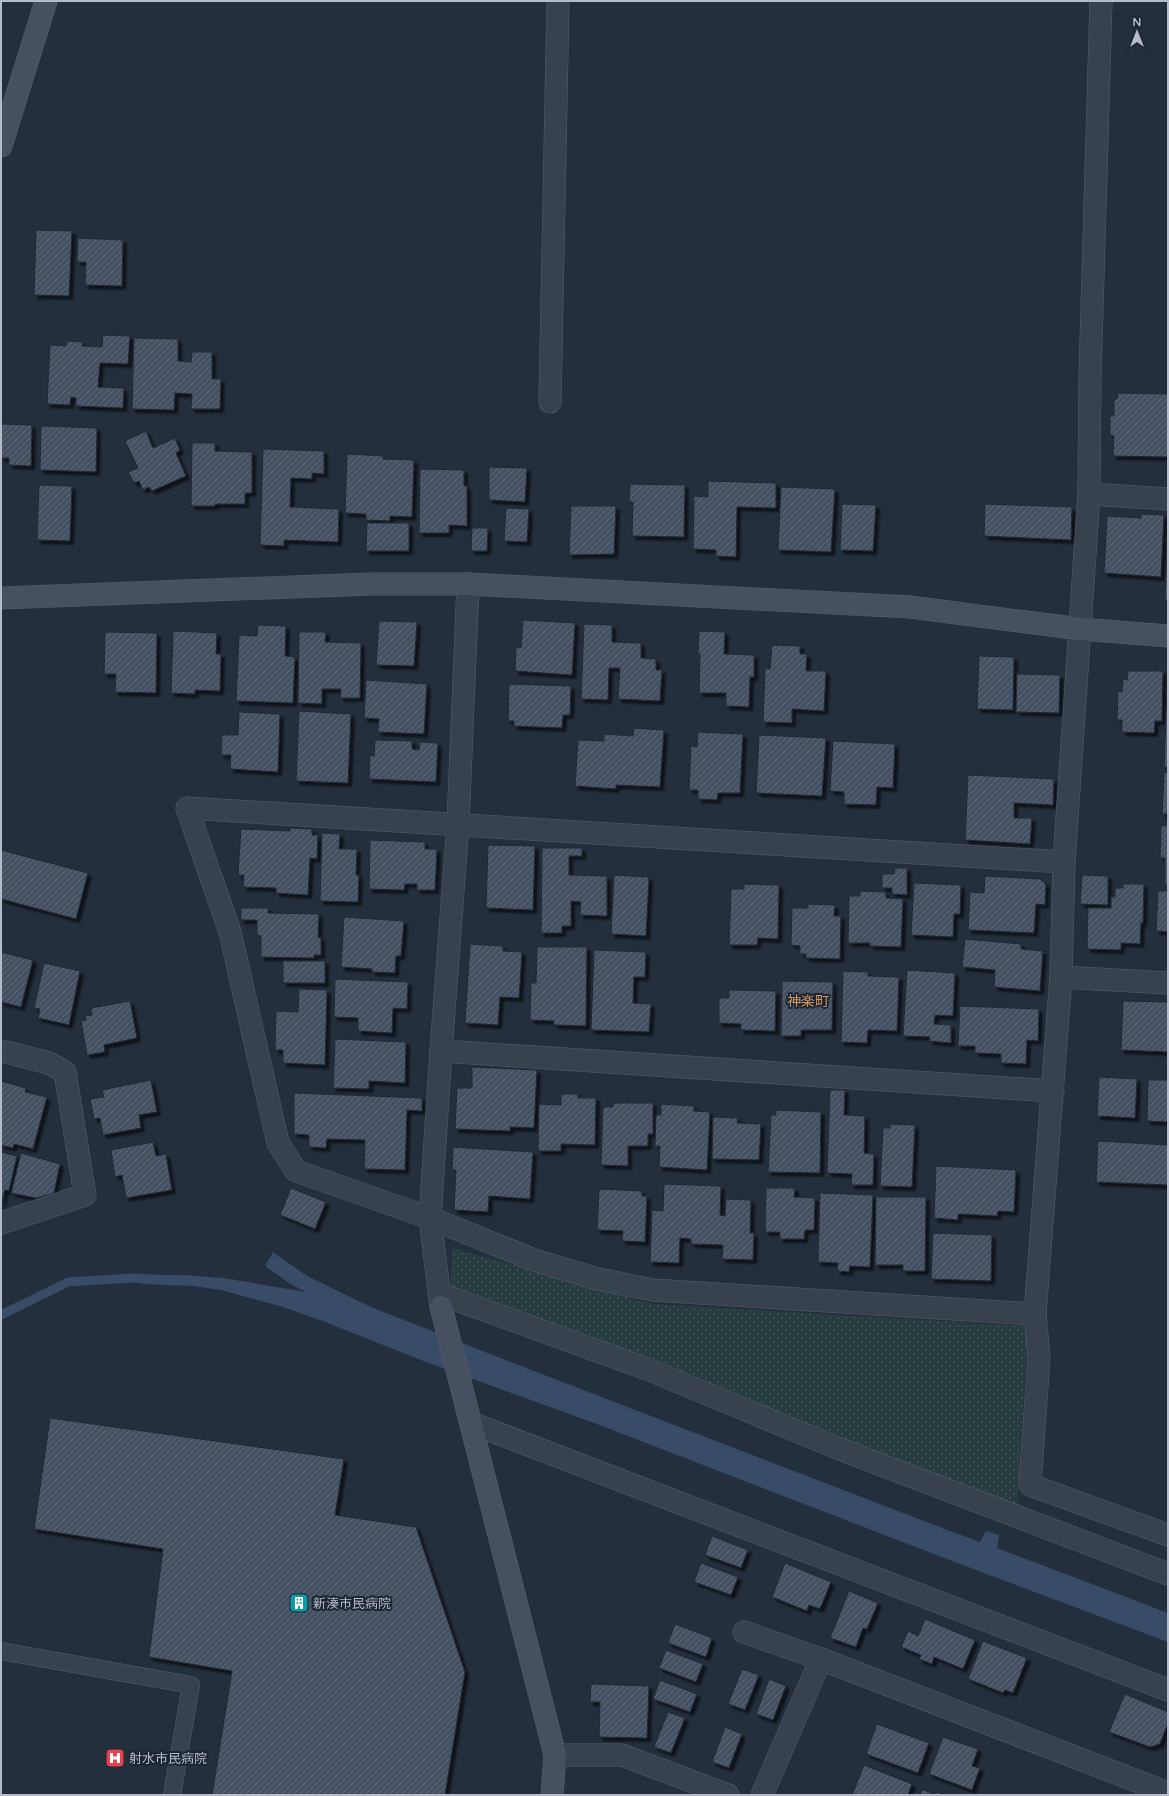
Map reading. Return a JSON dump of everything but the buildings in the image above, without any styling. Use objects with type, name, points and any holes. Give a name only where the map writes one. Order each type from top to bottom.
[{"type":"street","points":[[1,146],[46,1]]},
{"type":"street","points":[[550,402],[558,1]]},
{"type":"street","points":[[1101,1],[1090,377],[1090,494],[1064,862],[1061,978],[1035,1314],[1039,1357],[1030,1485],[1168,1535]]},
{"type":"street","points":[[1090,494],[1168,499]]},
{"type":"street","points":[[1,598],[371,584],[468,584],[910,607],[1080,629],[1168,636]]},
{"type":"street","points":[[468,584],[458,824],[430,1218],[440,1301],[555,1755],[552,1795]]},
{"type":"street","points":[[1035,1314],[652,1290],[594,1278],[534,1260],[430,1218],[296,1171],[278,1143],[230,932],[187,808],[1064,862]]},
{"type":"street","points":[[1061,978],[1168,983]]},
{"type":"street","points":[[1,1051],[49,1063],[65,1072],[85,1195],[1,1223]]},
{"type":"street","points":[[441,1051],[1053,1091]]},
{"type":"street","points":[[440,1301],[646,1369],[837,1448],[1168,1574]]},
{"type":"street","points":[[471,1423],[1168,1690]]},
{"type":"street","points":[[744,1632],[821,1659],[1168,1793]]},
{"type":"street","points":[[762,1795],[821,1659]]},
{"type":"street","points":[[555,1755],[622,1755],[728,1795]]},
{"type":"lane","points":[[1,1651],[191,1685],[172,1795]]},
{"type":"green space","points":[[452,1248],[652,1304],[1028,1326],[1017,1508],[450,1293]]},
{"type":"water","points":[[273,1252],[307,1276],[371,1307],[490,1354],[980,1542],[986,1531],[999,1535],[997,1548],[1168,1613],[1168,1642],[939,1556],[597,1424],[426,1362],[320,1320],[280,1306],[221,1290],[193,1286],[142,1284],[144,1275],[183,1275],[223,1278],[306,1292],[289,1283],[265,1266]]},
{"type":"waterway","points":[[1,1315],[68,1282],[131,1278],[154,1279]]},
{"type":"place","name":"新湊市民病院","points":[[299,1603]]},
{"type":"place","name":"射水市民病院","points":[[115,1758]]},
{"type":"district","name":"神楽町","points":[[808,1001]]}]
